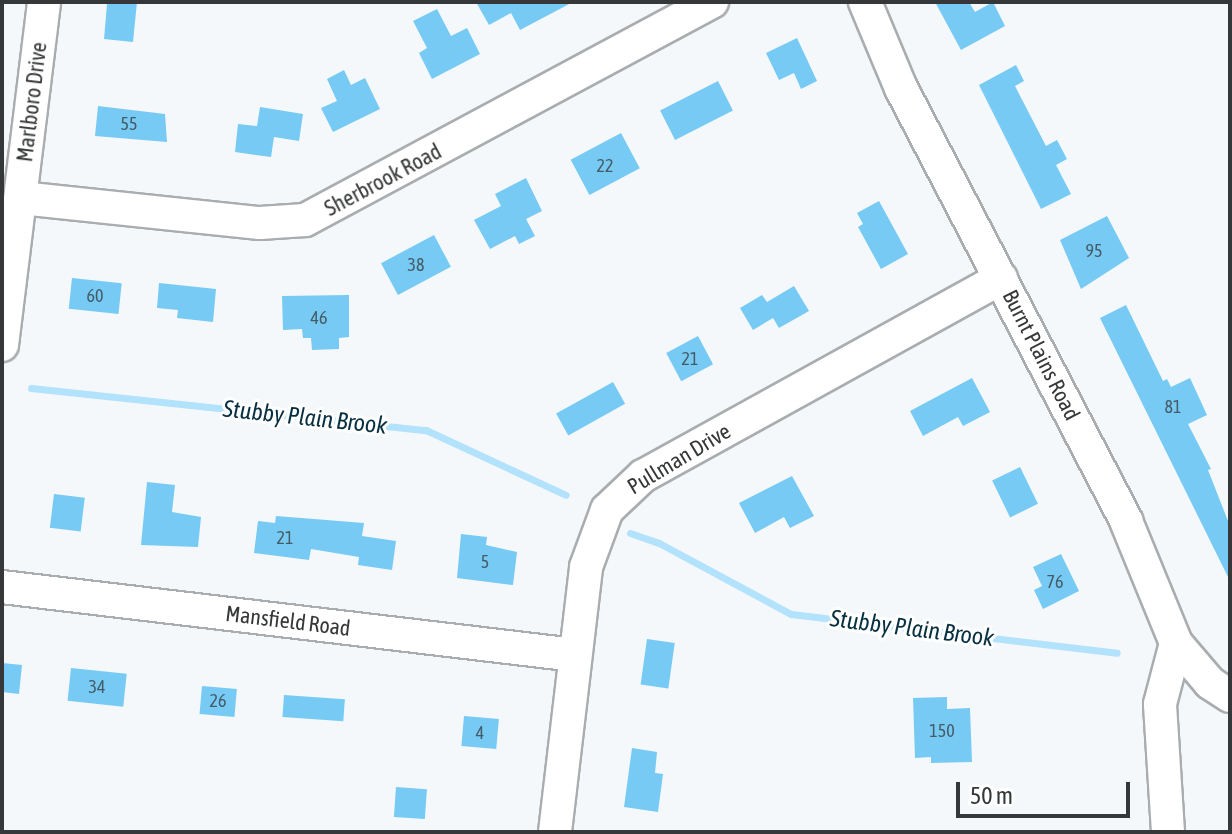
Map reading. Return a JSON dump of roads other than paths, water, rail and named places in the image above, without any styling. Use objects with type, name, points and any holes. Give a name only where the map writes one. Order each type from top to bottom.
[{"type":"street","name":"Marlboro Drive","points":[[2,345],[44,2]]},
{"type":"street","name":"Sherbrook Road","points":[[21,198],[260,223],[305,220],[712,2]]},
{"type":"street","name":"Burnt Plains Road","points":[[865,2],[901,88],[1126,521],[1176,643],[1210,683],[1230,696]]},
{"type":"street","name":"Pullman Drive","points":[[555,832],[590,545],[620,494],[643,476],[1001,278]]},
{"type":"street","name":"Mansfield Road","points":[[2,587],[575,655]]},
{"type":"street","points":[[1168,832],[1160,704],[1176,643]]},
{"type":"waterway","name":"Stubby Plain Brook","points":[[31,388],[426,430],[566,495]]},
{"type":"waterway","name":"Stubby Plain Brook","points":[[630,533],[659,543],[791,614],[1117,653]]}]
